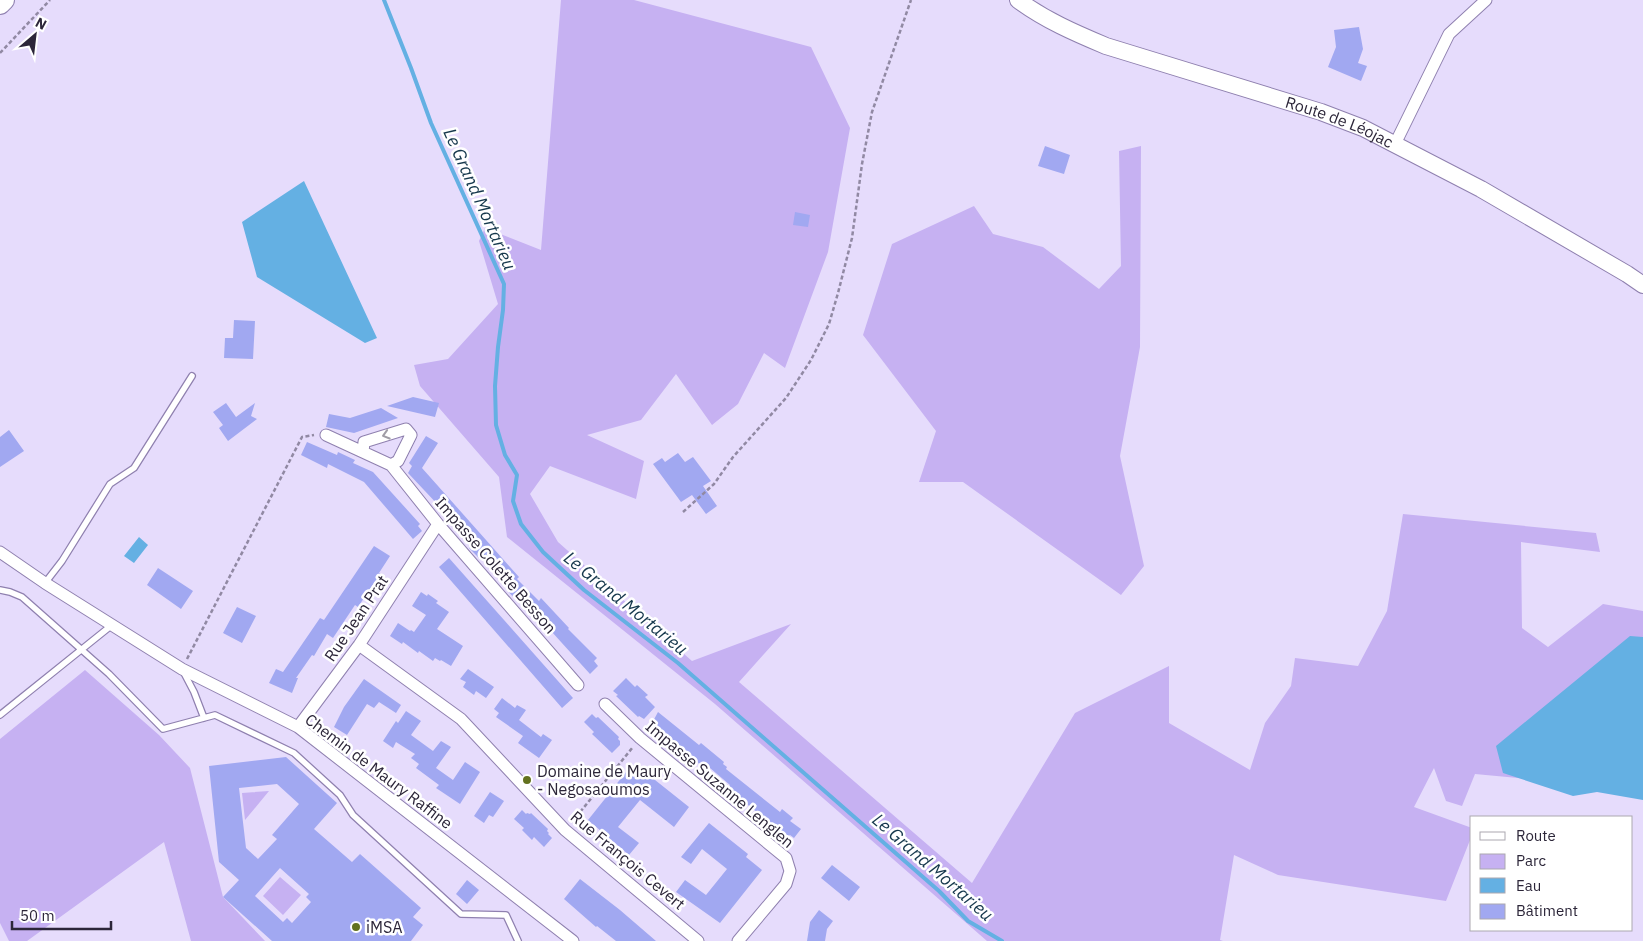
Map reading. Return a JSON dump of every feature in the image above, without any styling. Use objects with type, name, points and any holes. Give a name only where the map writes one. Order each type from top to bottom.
[{"type":"highway","points":[[0,4],[4,0]]},
{"type":"main road","name":"Route de Léojac","points":[[1018,0],[1035,13],[1106,46],[1320,112],[1363,128],[1481,189],[1628,274],[1643,285]]},
{"type":"street","points":[[1395,144],[1449,34],[1486,0]]},
{"type":"street","points":[[363,452],[364,442],[406,429],[411,434],[398,461],[391,465]]},
{"type":"street","name":"Impasse Colette Besson","points":[[326,434],[391,465],[438,524],[578,685]]},
{"type":"street","name":"Rue Jean Prat","points":[[298,727],[359,645],[438,524]]},
{"type":"street","name":"Chemin de Maury Raffine","points":[[0,552],[45,583],[182,669],[298,727],[573,941]]},
{"type":"street","name":"Rue François Cevert","points":[[359,645],[461,719],[565,830],[698,941]]},
{"type":"street","name":"Impasse Suzanne Lenglen","points":[[605,704],[640,738],[786,858],[790,871],[786,884],[738,941]]},
{"type":"lane","points":[[45,583],[62,561],[110,484],[134,468],[192,376]]},
{"type":"lane","points":[[0,590],[22,597],[109,674],[163,730],[215,715],[294,752],[340,795],[353,815],[461,914],[506,915],[518,941]]},
{"type":"lane","points":[[0,715],[112,625]]},
{"type":"lane","points":[[182,669],[194,692],[204,718]]},
{"type":"path","points":[[0,53],[50,0]]},
{"type":"path","points":[[683,512],[714,484],[733,457],[786,398],[811,360],[829,324],[852,238],[862,164],[872,112],[911,0]]},
{"type":"path","points":[[182,669],[302,438],[326,434]]},
{"type":"path","points":[[565,830],[640,738]]},
{"type":"green space","points":[[561,0],[634,0],[811,47],[850,128],[828,252],[785,368],[764,353],[738,404],[712,425],[676,374],[641,420],[587,435],[644,461],[636,499],[550,466],[530,494],[558,542],[692,661],[791,624],[739,682],[972,883],[1075,713],[1169,666],[1169,723],[1250,770],[1265,723],[1291,686],[1295,658],[1358,666],[1387,611],[1403,514],[1596,533],[1600,552],[1521,542],[1522,628],[1548,647],[1603,604],[1643,611],[1643,790],[1475,774],[1462,806],[1446,801],[1434,768],[1414,807],[1470,827],[1470,840],[1446,901],[1278,875],[1234,855],[1220,940],[1223,941],[987,941],[715,704],[507,537],[499,477],[420,386],[414,365],[448,359],[498,304],[479,241],[485,228],[541,250]]},
{"type":"green space","points":[[1141,146],[1140,347],[1120,456],[1144,566],[1121,595],[963,482],[919,482],[936,431],[863,335],[892,244],[974,206],[993,234],[1043,247],[1099,289],[1121,266],[1119,151]]},
{"type":"green space","points":[[85,670],[159,735],[190,768],[223,897],[265,941],[191,941],[164,842],[27,941],[9,941],[0,923],[0,739]]},
{"type":"green space","points":[[269,791],[245,820],[242,793]]},
{"type":"green space","points":[[280,877],[301,895],[283,915],[263,896]]},
{"type":"water","points":[[304,181],[377,338],[365,343],[257,277],[242,222]]},
{"type":"water","points":[[139,537],[148,545],[134,563],[124,556]]},
{"type":"water","points":[[1630,636],[1643,637],[1643,800],[1597,792],[1573,796],[1503,773],[1496,746]]},
{"type":"building","points":[[1359,27],[1363,49],[1358,63],[1367,66],[1361,81],[1328,67],[1336,47],[1334,30]]},
{"type":"building","points":[[1045,146],[1070,155],[1064,174],[1038,166]]},
{"type":"building","points":[[795,212],[810,215],[808,227],[793,225]]},
{"type":"building","points":[[234,320],[255,321],[253,359],[224,358],[225,338],[233,338]]},
{"type":"building","points":[[413,397],[439,403],[435,417],[387,406]]},
{"type":"building","points":[[226,403],[236,417],[255,403],[251,416],[257,419],[228,441],[219,428],[223,425],[213,412]]},
{"type":"building","points":[[381,408],[398,418],[354,433],[326,427],[329,414],[350,418]]},
{"type":"building","points":[[9,430],[24,451],[0,467],[0,437]]},
{"type":"building","points":[[426,436],[438,443],[422,468],[519,577],[517,579],[539,601],[541,598],[597,658],[594,661],[598,666],[590,674],[523,600],[518,597],[515,599],[506,589],[508,586],[481,556],[479,558],[469,548],[473,545],[456,524],[408,473],[412,466],[409,463]]},
{"type":"building","points":[[307,442],[337,455],[338,452],[355,460],[353,463],[373,472],[420,524],[418,526],[422,531],[413,539],[364,482],[328,464],[327,468],[301,455]]},
{"type":"building","points":[[678,453],[685,462],[693,457],[711,481],[703,486],[717,506],[706,514],[692,495],[681,502],[653,464],[662,458],[665,462]]},
{"type":"building","points":[[374,546],[390,556],[358,607],[355,605],[333,638],[327,634],[314,656],[312,655],[296,678],[298,678],[292,693],[269,683],[276,669],[283,672],[320,618],[324,620]]},
{"type":"building","points":[[449,558],[573,698],[562,708],[439,567]]},
{"type":"building","points":[[158,568],[193,591],[181,609],[147,585]]},
{"type":"building","points":[[421,592],[427,596],[428,594],[438,601],[436,603],[449,612],[437,629],[463,646],[451,666],[435,658],[433,661],[419,651],[418,653],[403,642],[402,644],[390,636],[398,623],[414,632],[426,615],[412,606]]},
{"type":"building","points":[[237,607],[256,616],[242,643],[223,633]]},
{"type":"building","points":[[468,669],[494,687],[486,698],[476,691],[474,695],[463,687],[466,682],[460,679]]},
{"type":"building","points":[[626,678],[635,687],[637,685],[648,695],[645,697],[655,707],[644,719],[638,717],[613,691]]},
{"type":"building","points":[[364,679],[401,705],[396,713],[379,702],[374,708],[367,704],[347,735],[334,727],[344,707]]},
{"type":"building","points":[[502,698],[515,708],[517,705],[526,710],[519,720],[541,737],[543,734],[552,740],[539,758],[518,743],[523,736],[496,717],[499,713],[494,709]]},
{"type":"building","points":[[406,711],[421,721],[411,735],[433,751],[441,741],[451,747],[436,768],[453,780],[465,762],[480,772],[460,804],[436,788],[439,785],[416,768],[419,764],[411,758],[415,754],[396,742],[393,748],[383,741],[396,721],[398,723]]},
{"type":"building","points":[[658,712],[699,745],[701,743],[724,762],[723,764],[727,767],[726,769],[780,812],[782,809],[793,818],[790,821],[801,829],[794,838],[790,835],[788,836],[735,795],[728,788],[730,785],[710,768],[708,771],[680,748],[681,753],[660,736],[659,731],[651,725]]},
{"type":"building","points":[[592,714],[596,718],[598,717],[619,737],[620,745],[612,753],[592,734],[594,732],[584,722]]},
{"type":"building","points":[[286,757],[337,803],[314,829],[352,862],[360,854],[421,908],[413,917],[423,925],[411,941],[272,941],[223,897],[239,880],[219,862],[209,766]],"holes":[[[277,784],[299,804],[272,835],[277,839],[258,859],[246,848],[239,788]],[[280,868],[309,894],[306,897],[311,902],[292,923],[287,918],[283,922],[255,896]]]},
{"type":"building","points":[[631,766],[647,779],[650,776],[689,807],[674,827],[640,800],[618,827],[639,843],[629,855],[588,820],[608,795],[606,794],[612,786],[614,787]]},
{"type":"building","points":[[490,792],[504,801],[493,817],[489,815],[484,823],[474,816]]},
{"type":"building","points":[[522,810],[526,814],[531,813],[548,829],[548,834],[552,838],[544,847],[534,837],[532,840],[522,830],[524,828],[514,819]]},
{"type":"building","points":[[709,823],[748,854],[746,857],[762,870],[720,923],[676,892],[685,880],[706,895],[727,869],[702,849],[691,864],[681,857]]},
{"type":"building","points":[[832,865],[860,887],[849,901],[821,878]]},
{"type":"building","points":[[580,879],[656,941],[616,941],[596,927],[564,899]]},
{"type":"building","points":[[467,880],[479,890],[467,904],[456,894]]},
{"type":"building","points":[[819,910],[833,921],[827,929],[825,941],[807,941],[810,922]]},
{"type":"waterway","name":"Le Grand Mortarieu","points":[[384,0],[431,123],[504,284],[495,386],[496,425],[505,455],[517,475],[513,501],[521,524],[543,552],[584,590],[678,663],[939,891],[968,921],[1002,941]]},
{"type":"place","name":"Domaine de Maury - Negosaoumos","points":[[527,780]]},
{"type":"place","name":"iMSA","points":[[356,927]]}]
